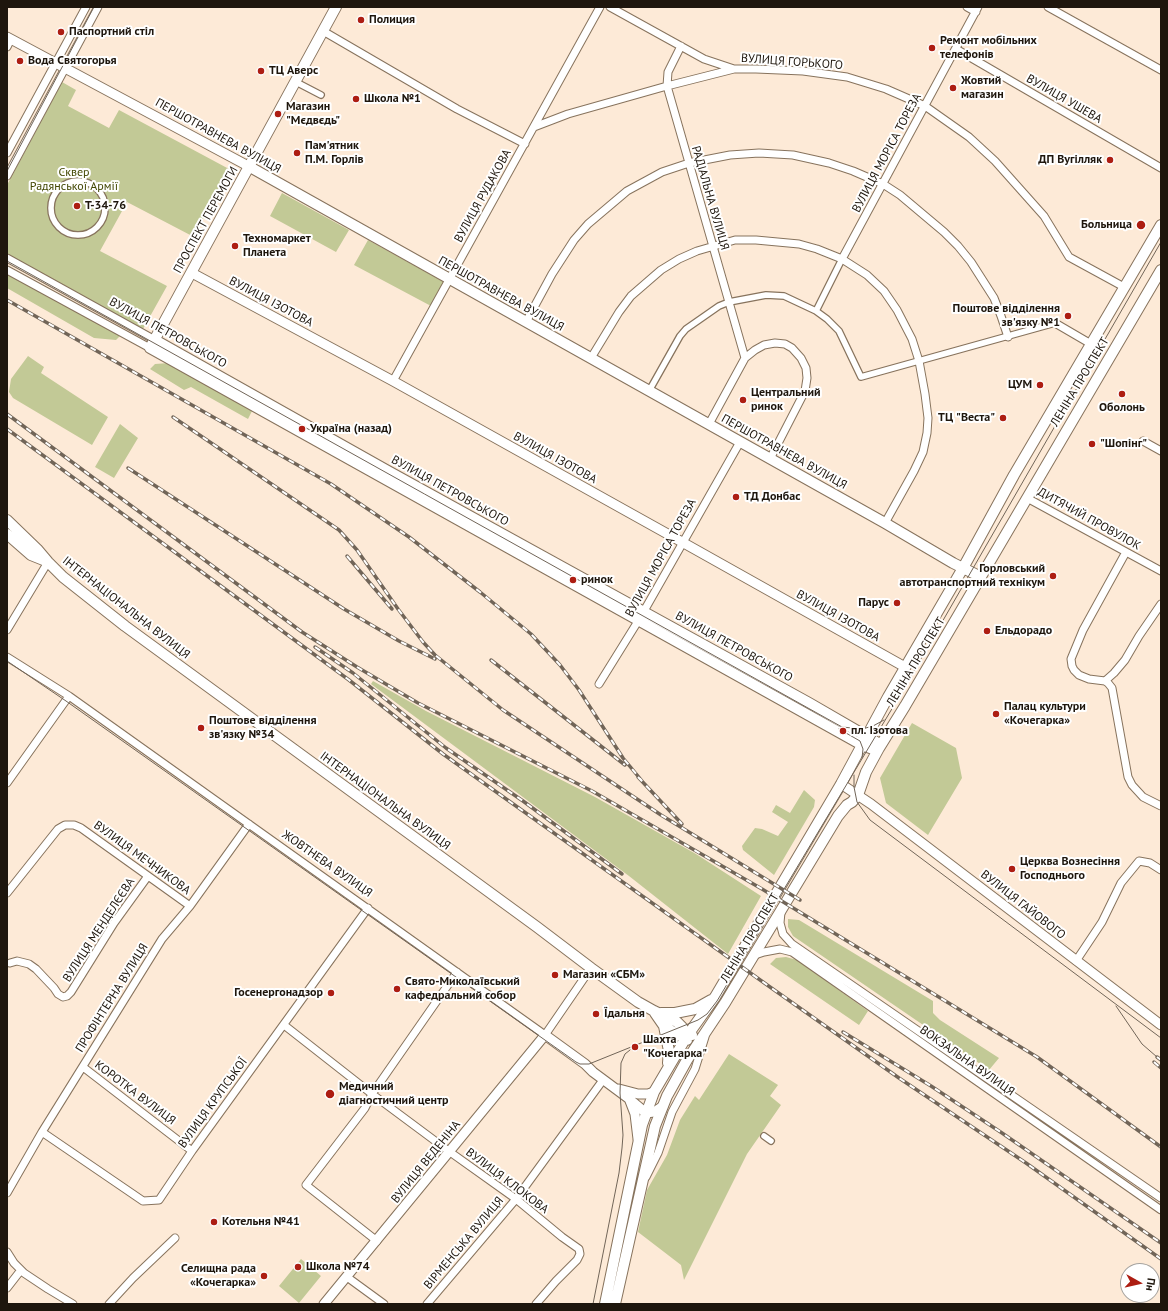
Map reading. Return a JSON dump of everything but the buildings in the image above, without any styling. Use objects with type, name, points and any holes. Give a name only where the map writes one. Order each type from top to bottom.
[{"type":"main road","name":"ПРОСПЕКТ ПЕРЕМОГИ","points":[[152,344],[336,7]]},
{"type":"main road","name":"ПЕРШОТРАВНЕВА ВУЛИЦЯ","points":[[250,167],[981,577]]},
{"type":"main road","name":"ЛЕНІНА ПРОСПЕКТ","points":[[605,1304],[638,1144],[646,1113],[654,1092],[667,1067],[715,997],[841,784],[905,667],[963,568],[1014,474],[1161,225]]},
{"type":"main road","name":"ЛЕНІНА ПРОСПЕКТ","points":[[616,1304],[655,1126],[663,1106],[687,1060],[726,1003],[838,816],[847,805],[855,799],[866,772],[1161,270]]},
{"type":"main road","name":"ВУЛИЦЯ ПЕТРОВСЬКОГО","points":[[152,344],[640,616],[809,703],[864,741],[876,742],[880,748]]},
{"type":"main road","name":"ІНТЕРНАЦІОНАЛЬНА ВУЛИЦЯ","points":[[7,520],[37,548],[63,577],[125,626],[638,1002],[677,1022],[687,1036]]},
{"type":"main road","name":"ІНТЕРНАЦІОНАЛЬНА ВУЛИЦЯ","points":[[7,534],[31,554],[48,562]]},
{"type":"main road","name":"ЛЕНІНА ПРОСПЕКТ","points":[[654,1011],[667,1014],[690,1010],[706,1004],[715,997]]},
{"type":"main road","name":"ІНТЕРНАЦІОНАЛЬНА ВУЛИЦЯ","points":[[654,1011],[664,1026],[669,1051],[667,1067]]},
{"type":"main road","points":[[664,1026],[676,1034],[687,1036],[707,1029]]},
{"type":"main road","points":[[687,1036],[687,1060]]},
{"type":"street","points":[[7,154],[86,7]]},
{"type":"street","points":[[7,176],[98,7]]},
{"type":"street","name":"ВУЛИЦЯ РУДАКОВА","points":[[393,382],[600,7]]},
{"type":"street","name":"ВУЛИЦЯ ГОРЬКОГО","points":[[610,7],[704,59],[734,69],[803,71],[847,77],[886,88],[925,106],[969,137],[994,161],[1044,216],[1069,257],[1124,287]]},
{"type":"street","points":[[967,7],[977,9]]},
{"type":"street","points":[[1048,7],[1161,70]]},
{"type":"street","name":"ВУЛИЦЯ МОРІСА ТОРЕЗА","points":[[816,311],[842,259],[977,9]]},
{"type":"street","points":[[323,31],[457,109],[525,144]]},
{"type":"street","name":"ПЕРШОТРАВНЕВА ВУЛИЦЯ","points":[[8,41],[66,68],[250,167]]},
{"type":"street","name":"РАДІАЛЬНА ВУЛИЦЯ","points":[[681,46],[668,72],[667,86],[745,358]]},
{"type":"street","name":"ВУЛИЦЯ УШЕВА","points":[[956,49],[1161,168]]},
{"type":"street","points":[[534,127],[568,114],[734,69]]},
{"type":"street","points":[[296,82],[321,95]]},
{"type":"street","points":[[526,322],[574,240],[588,224],[627,191],[662,172],[689,163],[730,155],[759,153],[793,155],[829,163],[854,171],[883,184],[900,195],[916,207],[958,246],[971,262],[994,298],[1008,337]]},
{"type":"street","points":[[74,181],[88,182],[99,190],[104,201],[105,213],[99,225],[95,230],[84,235],[71,235],[60,230],[51,214],[50,208],[53,195],[62,185],[74,181]]},
{"type":"street","points":[[591,358],[619,312],[631,296],[661,270],[679,259],[697,251],[735,240],[776,241],[799,244],[817,249],[842,259],[867,275],[884,291],[897,310],[912,339],[919,361],[927,406],[927,432],[922,452],[914,471],[885,523]]},
{"type":"street","name":"ВУЛИЦЯ ПЕТРОВСЬКОГО","points":[[7,258],[152,344]]},
{"type":"street","name":"ВУЛИЦЯ ПЕТРОВСЬКОГО","points":[[7,270],[152,344]]},
{"type":"street","name":"ВУЛИЦЯ ІЗОТОВА","points":[[192,273],[393,382],[905,667]]},
{"type":"street","points":[[649,391],[680,336],[686,329],[710,312],[729,302],[766,295],[784,296],[816,311],[827,318],[839,332],[862,377],[1055,323],[1091,344]]},
{"type":"street","points":[[709,424],[745,358],[764,345],[775,343],[784,344],[792,348],[801,358],[806,368],[807,378],[805,391],[770,459]]},
{"type":"street","points":[[1143,441],[1161,451]]},
{"type":"street","name":"ВУЛИЦЯ МОРІСА ТОРЕЗА","points":[[600,684],[740,442]]},
{"type":"street","name":"ДИТЯЧИЙ ПРОВУЛОК","points":[[1027,498],[1161,571]]},
{"type":"street","points":[[1126,552],[1083,630],[1071,659],[1072,666],[1079,675],[1089,679],[1105,681],[1112,688],[1128,777],[1137,791],[1161,806]]},
{"type":"street","points":[[7,630],[48,562]]},
{"type":"street","points":[[1105,681],[1114,674],[1126,660],[1139,636],[1161,604]]},
{"type":"street","name":"ЖОВТНЕВА ВУЛИЦЯ","points":[[7,657],[69,696],[545,1034],[646,1113]]},
{"type":"street","points":[[7,783],[69,696]]},
{"type":"street","points":[[866,772],[863,792],[871,804]]},
{"type":"street","points":[[841,784],[855,799],[871,804]]},
{"type":"street","name":"ВУЛИЦЯ ГАЙОВОГО","points":[[871,804],[1161,1025]]},
{"type":"street","name":"ПРОФІНТЕРНА ВУЛИЦЯ","points":[[7,1193],[42,1132],[162,939],[190,906],[249,824]]},
{"type":"street","name":"ВУЛИЦЯ МЕЧНИКОВА","points":[[7,893],[58,829],[65,825],[74,825],[81,828],[190,906]]},
{"type":"street","points":[[1076,961],[1102,922],[1122,883],[1139,861],[1150,863],[1161,870]]},
{"type":"street","name":"ВУЛИЦЯ МЕНДЕЛЄЄВА","points":[[8,963],[17,961],[29,964],[36,969],[58,994],[63,997],[68,996],[114,923],[148,876]]},
{"type":"street","name":"ВУЛИЦЯ КРУПСЬКОЇ","points":[[42,1132],[143,1201],[159,1200],[192,1151],[368,908]]},
{"type":"street","name":"ВОКЗАЛЬНА ВУЛИЦЯ","points":[[781,911],[780,923],[783,934],[792,944],[1161,1198]]},
{"type":"street","name":"ВОКЗАЛЬНА ВУЛИЦЯ","points":[[755,955],[780,949],[792,952],[1161,1210]]},
{"type":"street","points":[[545,1034],[591,968]]},
{"type":"street","points":[[377,1241],[306,1185],[361,1114],[372,1094],[457,972]]},
{"type":"street","name":"ВУЛИЦЯ КЛОКОВА","points":[[284,1025],[372,1094],[516,1199],[579,1249],[580,1254],[577,1260],[536,1304]]},
{"type":"street","points":[[641,1188],[658,1153],[672,1112],[699,1061],[707,1029]]},
{"type":"street","name":"ВУЛИЦЯ ВЕДЕНІНА","points":[[324,1304],[450,1152],[545,1034]]},
{"type":"street","name":"КОРОТКА ВУЛИЦЯ","points":[[83,1067],[192,1151]]},
{"type":"street","points":[[606,1082],[638,1094],[648,1094],[654,1092]]},
{"type":"street","name":"ВІРМЕНСЬКА ВУЛИЦЯ","points":[[427,1304],[516,1199],[606,1082]]},
{"type":"street","points":[[646,1113],[654,1112],[681,1095]]},
{"type":"street","points":[[628,1098],[635,1114],[638,1144]]},
{"type":"street","points":[[764,1136],[771,1141]]},
{"type":"street","points":[[109,1304],[133,1278],[175,1238]]},
{"type":"street","points":[[7,1252],[14,1263],[23,1271],[73,1304]]},
{"type":"street","points":[[7,1288],[23,1271]]},
{"type":"street","points":[[347,1277],[384,1304]]},
{"type":"green space","name":"Сквер Радянської Армії","points":[[62,82],[76,90],[68,106],[109,128],[119,110],[229,169],[194,237],[127,202],[100,251],[167,286],[143,329],[7,254],[7,185]]},
{"type":"green space","points":[[282,193],[349,230],[336,252],[270,216]]},
{"type":"green space","points":[[368,240],[444,282],[431,306],[354,265]]},
{"type":"green space","points":[[7,274],[120,336],[116,340],[94,338],[7,288]]},
{"type":"green space","points":[[28,356],[44,367],[41,373],[108,417],[92,445],[13,398],[9,392],[11,379]]},
{"type":"green space","points":[[169,363],[252,411],[248,419],[191,387],[184,390],[150,369],[155,364]]},
{"type":"green space","points":[[120,424],[138,438],[114,478],[95,467]]},
{"type":"green space","points":[[373,681],[426,711],[595,797],[696,854],[761,896],[728,954],[629,876],[371,684]]},
{"type":"green space","points":[[912,723],[956,748],[962,778],[928,835],[886,803],[880,778]]},
{"type":"green space","points":[[804,790],[815,800],[814,807],[774,875],[743,850],[742,846],[755,828],[762,829],[778,836],[788,822],[772,812],[776,805],[790,813]]},
{"type":"green space","points":[[788,919],[799,920],[933,1001],[933,1013],[940,1020],[999,1058],[989,1070],[793,936],[788,927]]},
{"type":"green space","points":[[786,957],[797,960],[868,1011],[859,1025],[770,964],[776,958]]},
{"type":"green space","points":[[729,1054],[778,1085],[770,1096],[781,1105],[747,1154],[684,1280],[681,1265],[638,1232],[647,1190],[667,1155],[680,1120],[695,1096],[699,1100]]},
{"type":"green space","points":[[301,1259],[321,1276],[299,1303],[279,1286]]},
{"type":"tram line","points":[[7,171],[94,7]]},
{"type":"tram line","points":[[7,661],[66,701],[576,1062],[580,1064],[589,1064],[698,1020],[707,1014],[717,1001],[896,702],[1161,242]]},
{"type":"tram line","points":[[7,261],[842,727],[862,729],[873,726],[884,720]]},
{"type":"tram line","points":[[839,729],[860,741],[863,749],[862,758]]},
{"type":"tram line","points":[[854,775],[854,787],[857,802],[870,820],[1161,1038]]},
{"type":"tram line","points":[[1116,1006],[1142,1044],[1157,1057]]},
{"type":"tram line","points":[[593,1304],[619,1173],[622,1148],[623,1135],[620,1093],[621,1063],[625,1054],[630,1050]]},
{"type":"railway","points":[[7,300],[331,484],[409,537],[531,634],[560,665],[579,690],[623,758],[642,781]]},
{"type":"railway","points":[[7,414],[302,632],[357,667],[418,703],[592,791],[762,889],[1037,1057],[1161,1147]]},
{"type":"railway","points":[[173,417],[339,530],[357,550],[423,642],[435,655],[503,710],[661,815],[800,900]]},
{"type":"railway","points":[[7,429],[349,680],[443,754],[899,1078],[1026,1163],[1161,1259]]},
{"type":"railway","points":[[128,468],[344,609],[399,641],[435,659]]},
{"type":"railway","points":[[347,556],[392,609]]},
{"type":"railway","points":[[315,647],[353,673],[446,748],[523,801],[622,874]]},
{"type":"railway","points":[[491,660],[625,765]]},
{"type":"railway","points":[[638,777],[682,824]]},
{"type":"railway","points":[[843,1032],[931,1086],[1002,1133],[1161,1243]]},
{"type":"railway","points":[[1157,1057],[1161,1060]]},
{"type":"railway","points":[[1154,1062],[1161,1068]]},
{"type":"place","name":"Полиция","points":[[361,20]]},
{"type":"place","name":"Паспортний стіл","points":[[61,32]]},
{"type":"place","name":"Ремонт мобільних телефонів","points":[[932,48]]},
{"type":"place","name":"Вода Святогорья","points":[[20,61]]},
{"type":"place","name":"ТЦ Аверс","points":[[261,71]]},
{"type":"place","name":"Жовтий магазин","points":[[953,88]]},
{"type":"place","name":"Школа №1","points":[[356,99]]},
{"type":"place","name":"Магазин \"Мєдвєдь\"","points":[[278,114]]},
{"type":"place","name":"Пам'ятник П.М. Горлів","points":[[297,153]]},
{"type":"place","name":"ДП Вугілляк","points":[[1110,160]]},
{"type":"place","name":"Т-34-76","points":[[77,206]]},
{"type":"place","name":"Больница","points":[[1141,225]]},
{"type":"place","name":"Техномаркет Планета","points":[[235,246]]},
{"type":"place","name":"Поштове відділення зв'язку №1","points":[[1068,316]]},
{"type":"place","name":"ЦУМ","points":[[1040,385]]},
{"type":"place","name":"Оболонь","points":[[1122,394]]},
{"type":"place","name":"Центральний ринок","points":[[743,400]]},
{"type":"place","name":"ТЦ \"Веста\"","points":[[1003,418]]},
{"type":"place","name":"Україна (назад)","points":[[302,429]]},
{"type":"place","name":"\"Шопінг\"","points":[[1092,444]]},
{"type":"place","name":"ТД Донбас","points":[[736,497]]},
{"type":"place","name":"Горловський автотранспортний технікум","points":[[1053,576]]},
{"type":"place","name":"ринок","points":[[573,580]]},
{"type":"place","name":"Парус","points":[[897,603]]},
{"type":"place","name":"Ельдорадо","points":[[987,631]]},
{"type":"place","name":"Палац культури «Кочегарка»","points":[[996,714]]},
{"type":"place","name":"Поштове відділення зв'язку №34","points":[[201,728]]},
{"type":"place","name":"пл. Ізотова","points":[[843,731]]},
{"type":"place","name":"Церква Вознесіння Господнього","points":[[1012,869]]},
{"type":"place","name":"Магазин «СБМ»","points":[[555,975]]},
{"type":"place","name":"Свято-Миколаївський кафедральний собор","points":[[397,989]]},
{"type":"place","name":"Госенергонадзор","points":[[331,993]]},
{"type":"place","name":"Їдальня","points":[[596,1014]]},
{"type":"place","name":"Шахта \"Кочегарка\"","points":[[635,1047]]},
{"type":"place","name":"Медичний діагностичний центр","points":[[330,1094]]},
{"type":"place","name":"Котельня №41","points":[[214,1222]]},
{"type":"place","name":"Школа №74","points":[[298,1267]]},
{"type":"place","name":"Селищна рада «Кочегарка»","points":[[264,1276]]}]
